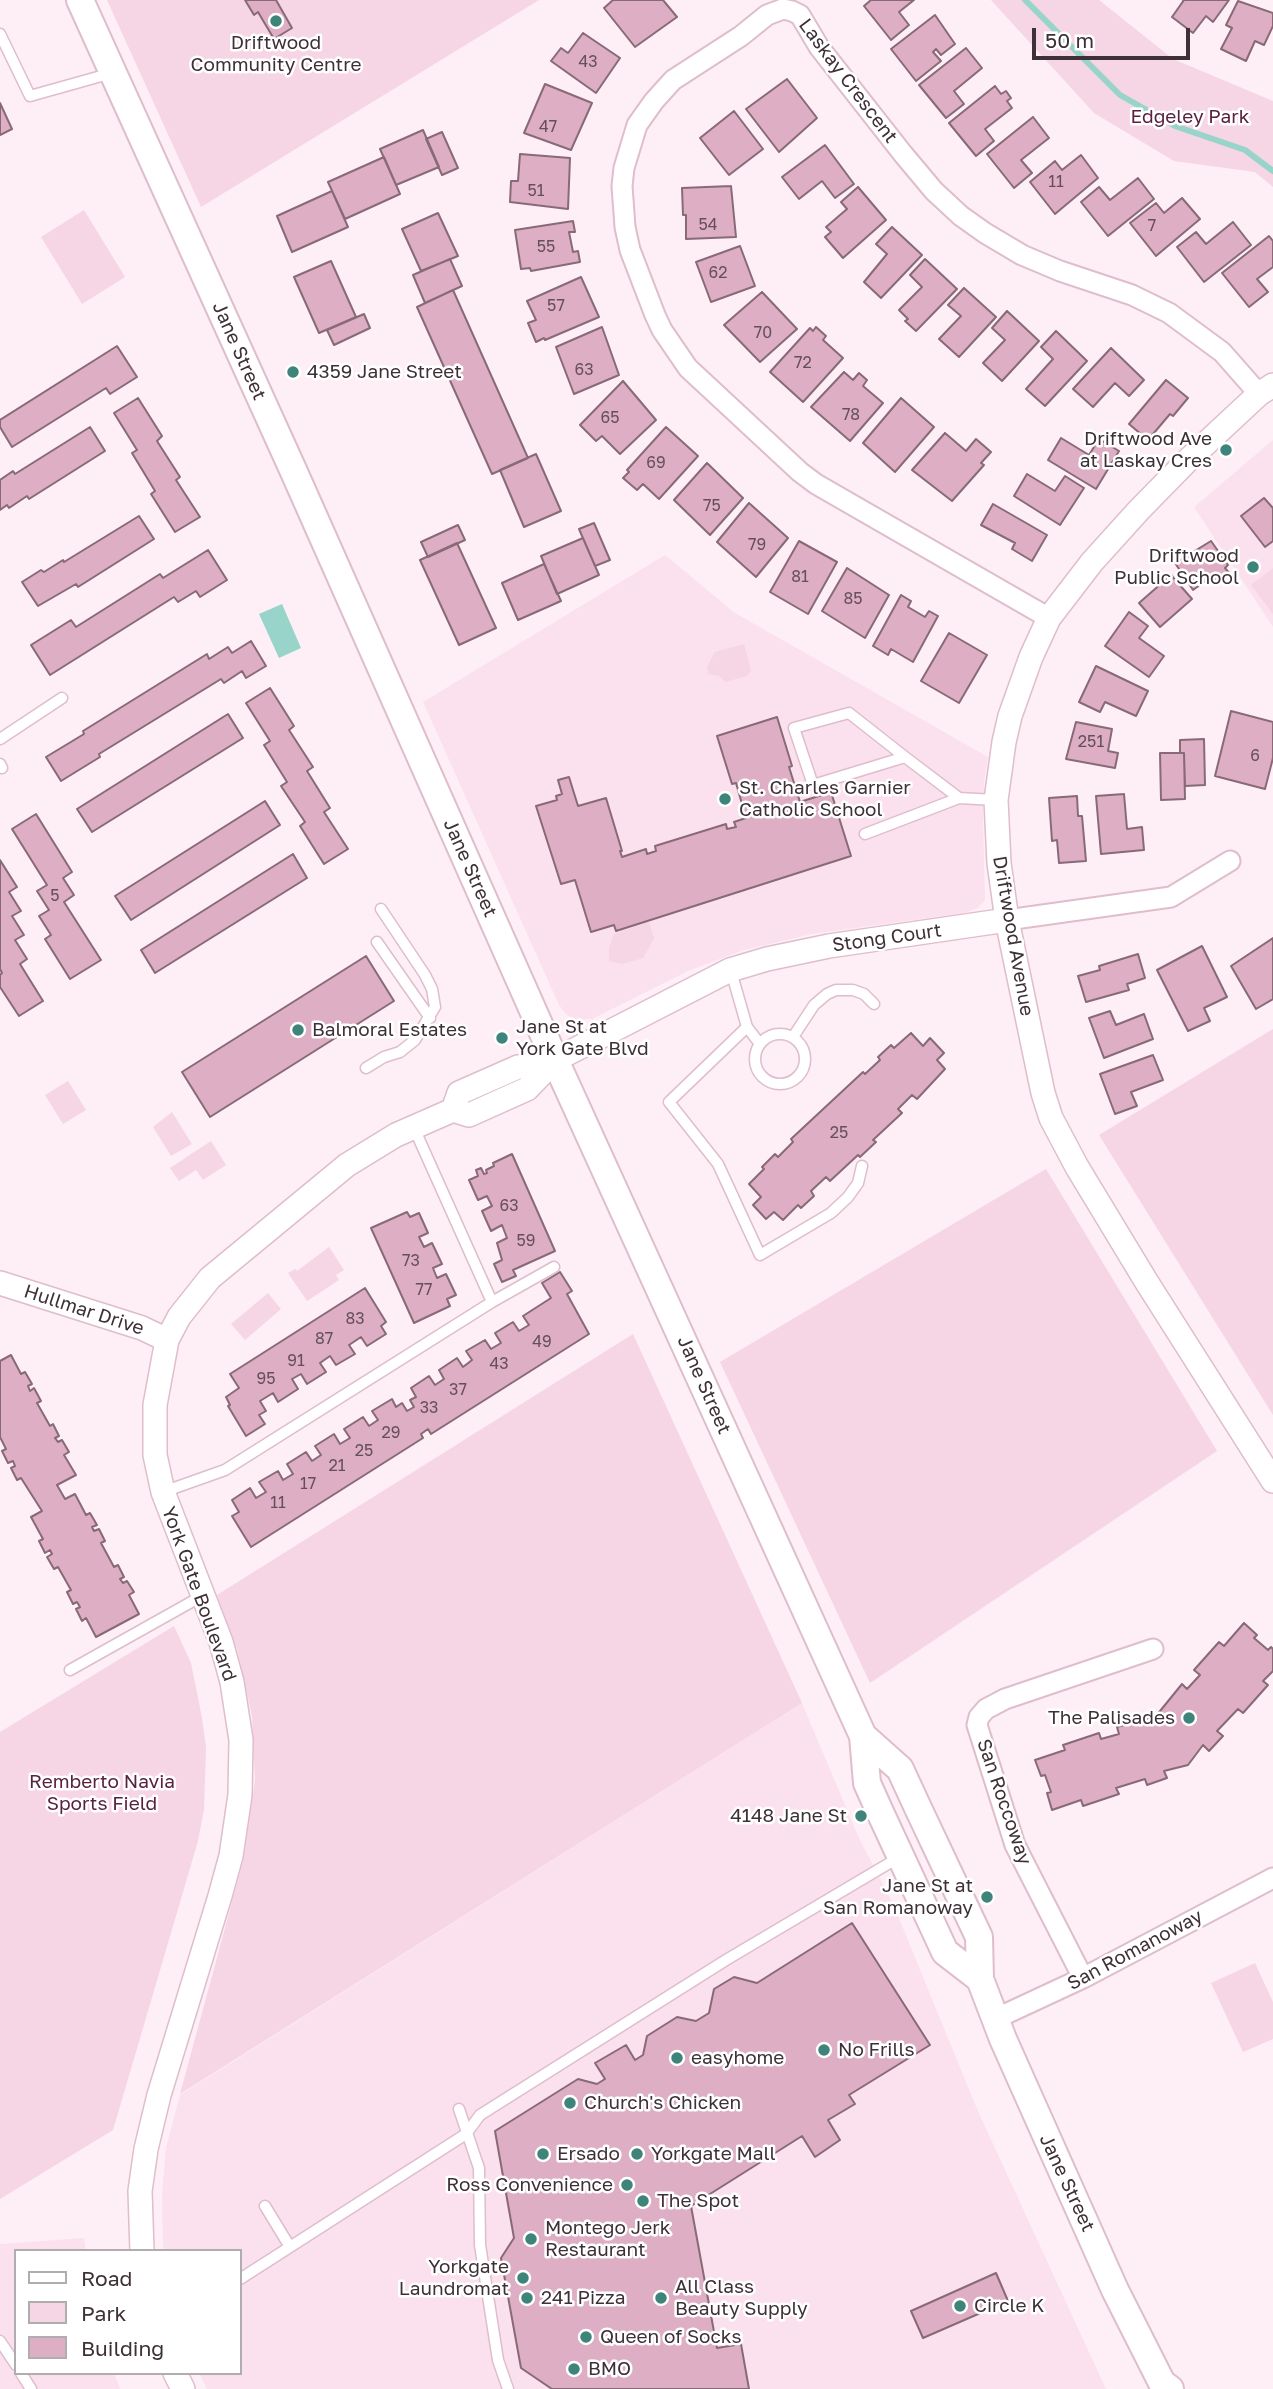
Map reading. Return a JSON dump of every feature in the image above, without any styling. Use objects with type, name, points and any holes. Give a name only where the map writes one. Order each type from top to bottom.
[{"type":"main road","name":"Jane Street","points":[[80,0],[294,472],[555,1060],[863,1736],[867,1783],[945,1952],[980,1979]]},
{"type":"main road","name":"Jane Street","points":[[863,1736],[900,1769],[979,1937],[980,1979],[995,2019],[1115,2290],[1164,2387]]},
{"type":"main road","points":[[901,1856],[933,1840]]},
{"type":"street","name":"Laskay Crescent","points":[[1049,618],[816,484],[688,368],[662,330],[630,250],[622,187],[624,168],[637,125],[673,80],[741,36],[767,15],[783,9],[800,15],[819,47],[902,154],[934,191],[961,216],[1022,255],[1132,295],[1169,313],[1266,389]]},
{"type":"street","name":"Driftwood Avenue","points":[[1266,389],[1187,461],[1131,518],[1077,580],[1049,618],[1031,657],[1010,716],[996,800],[999,863],[1007,920],[1043,1093],[1062,1142],[1273,1481]]},
{"type":"street","name":"Stong Court","points":[[555,1060],[708,980],[766,959],[829,946],[1171,897],[1230,861]]},
{"type":"street","name":"York Gate Boulevard","points":[[142,2249],[140,2191],[146,2149],[159,2095],[220,1896],[240,1795],[241,1740],[232,1682],[221,1642],[163,1492],[155,1455],[155,1405],[167,1340],[178,1317],[210,1278],[243,1248],[347,1165],[372,1148],[453,1110],[469,1115],[527,1089],[555,1060]]},
{"type":"street","name":"Hullmar Drive","points":[[0,1283],[142,1328],[167,1340]]},
{"type":"street","name":"San Roccoway","points":[[1083,1978],[1015,1845],[977,1726],[979,1717],[986,1709],[1005,1699],[1153,1650]]},
{"type":"street","name":"San Romanoway","points":[[995,2019],[1083,1978],[1273,1878]]},
{"type":"lane","points":[[0,34],[30,96],[113,73]]},
{"type":"lane","points":[[0,738],[62,698]]},
{"type":"lane","points":[[905,757],[813,785],[794,728],[849,713],[959,798]]},
{"type":"lane","points":[[865,834],[959,798],[996,800]]},
{"type":"lane","points":[[366,1068],[400,1052],[415,1040],[435,1007],[432,989],[381,909]]},
{"type":"lane","points":[[377,942],[430,1018]]},
{"type":"lane","points":[[730,970],[747,1027],[760,1044]]},
{"type":"lane","points":[[793,1037],[814,1005],[836,990],[853,990],[864,994],[874,1004]]},
{"type":"lane","points":[[747,1027],[669,1102],[718,1164],[760,1255],[831,1213],[858,1183],[862,1166]]},
{"type":"lane","points":[[778,1034],[793,1037],[803,1049],[805,1065],[796,1079],[782,1084],[766,1080],[756,1068],[755,1059],[760,1044],[778,1034]]},
{"type":"lane","points":[[414,1128],[492,1301]]},
{"type":"lane","points":[[163,1492],[225,1470],[492,1301],[554,1267]]},
{"type":"lane","points":[[71,1670],[202,1596]]},
{"type":"lane","points":[[242,2278],[466,2134],[480,2116],[797,1916],[901,1856]]},
{"type":"lane","points":[[459,2109],[480,2168],[480,2245],[498,2360],[508,2389]]},
{"type":"lane","points":[[265,2206],[290,2247]]},
{"type":"lane","points":[[0,2341],[14,2362]]},
{"type":"shaded area","name":"Driftwood Public School","points":[[1273,440],[1273,627],[1194,507]]},
{"type":"shaded area","name":"St. Charles Garnier Catholic School","points":[[665,555],[735,613],[988,757],[983,817],[985,900],[978,908],[964,913],[812,934],[744,950],[688,971],[592,1019],[576,1020],[567,1015],[559,1005],[423,702]]},
{"type":"shaded area","points":[[282,604],[301,648],[279,658],[259,614]]},
{"type":"shaded area","points":[[802,1703],[858,1836],[894,1906],[977,2109],[1106,2389],[207,2389],[200,2375],[242,2375],[242,2249],[163,2249],[162,2194],[166,2148],[180,2095]]},
{"type":"shaded area","points":[[84,2238],[86,2249],[14,2249],[14,2375],[115,2375],[120,2389],[0,2389],[0,2244]]},
{"type":"green space","points":[[107,0],[539,0],[201,207]]},
{"type":"green space","name":"Edgeley Park","points":[[991,0],[1099,0],[1173,59],[1273,101],[1273,187],[1255,172],[1174,161],[1094,113]]},
{"type":"green space","points":[[84,210],[125,277],[82,304],[41,237]]},
{"type":"green space","points":[[1273,568],[1273,614],[1251,585]]},
{"type":"green space","points":[[744,644],[751,670],[747,676],[725,682],[719,676],[708,674],[707,667],[715,652]]},
{"type":"green space","points":[[649,922],[654,938],[643,958],[622,964],[609,961],[609,948],[614,934]]},
{"type":"green space","points":[[1273,1029],[1273,1415],[1099,1135]]},
{"type":"green space","points":[[68,1081],[86,1110],[63,1124],[45,1095]]},
{"type":"green space","points":[[172,1112],[192,1144],[171,1156],[153,1127]]},
{"type":"green space","points":[[211,1141],[226,1165],[203,1180],[196,1170],[179,1181],[170,1168]]},
{"type":"green space","points":[[1046,1169],[1217,1451],[870,1683],[720,1362]]},
{"type":"green space","points":[[329,1247],[344,1270],[336,1275],[339,1280],[307,1301],[288,1273],[295,1269],[297,1271]]},
{"type":"green space","points":[[268,1293],[281,1309],[245,1340],[231,1324]]},
{"type":"green space","points":[[633,1334],[802,1703],[180,2094],[244,1858],[255,1780],[252,1716],[237,1649],[217,1595]]},
{"type":"green space","name":"Remberto Navia Sports Field","points":[[174,1626],[191,1663],[202,1718],[206,1748],[204,1809],[198,1841],[113,2130],[0,2199],[0,1732]]},
{"type":"green space","points":[[1255,1963],[1273,2002],[1273,2039],[1243,2052],[1211,1983]]},
{"type":"building","name":"Driftwood Community Centre","points":[[245,0],[276,0],[292,28],[274,39],[258,12],[254,15]]},
{"type":"building","points":[[613,0],[663,0],[677,17],[635,47],[604,8]]},
{"type":"building","points":[[871,0],[914,0],[899,12],[909,25],[891,40],[864,6]]},
{"type":"building","points":[[1184,0],[1229,0],[1213,22],[1206,16],[1193,33],[1172,17]]},
{"type":"building","points":[[1238,1],[1273,13],[1273,26],[1264,45],[1255,41],[1246,61],[1221,49],[1232,28],[1226,25]]},
{"type":"building","points":[[935,15],[955,44],[941,55],[936,49],[933,52],[941,61],[916,81],[891,49]]},
{"type":"building","points":[[583,33],[620,58],[596,93],[551,61],[561,48],[568,53]]},
{"type":"building","points":[[966,48],[982,68],[954,91],[964,104],[946,118],[919,85]]},
{"type":"building","points":[[787,79],[817,118],[779,152],[746,109]]},
{"type":"building","points":[[545,84],[592,103],[571,150],[524,133]]},
{"type":"building","points":[[995,86],[1001,94],[1006,91],[1011,98],[1007,101],[1012,108],[985,129],[994,141],[976,156],[949,123]]},
{"type":"building","points":[[0,103],[12,129],[0,135]]},
{"type":"building","points":[[734,111],[763,149],[729,175],[700,138]]},
{"type":"building","points":[[1033,117],[1049,138],[1021,160],[1032,173],[1014,188],[987,154]]},
{"type":"building","points":[[423,130],[439,167],[396,185],[380,149]]},
{"type":"building","points":[[442,132],[458,168],[442,175],[426,139]]},
{"type":"building","points":[[825,145],[854,184],[835,198],[822,181],[799,199],[782,177]]},
{"type":"building","points":[[520,154],[570,158],[568,209],[510,202],[511,181],[518,181]]},
{"type":"building","points":[[1081,155],[1098,178],[1055,214],[1030,182],[1055,161],[1062,170]]},
{"type":"building","points":[[384,157],[400,194],[345,219],[328,182]]},
{"type":"building","points":[[1138,178],[1154,199],[1108,236],[1081,202],[1099,187],[1110,200]]},
{"type":"building","points":[[731,186],[736,237],[686,239],[682,188]]},
{"type":"building","points":[[858,187],[886,220],[843,258],[825,237],[831,232],[826,227],[847,209],[841,202]]},
{"type":"building","points":[[332,191],[348,227],[292,252],[277,216]]},
{"type":"building","points":[[1182,198],[1200,219],[1156,256],[1130,223],[1156,203],[1164,213]]},
{"type":"building","points":[[438,213],[458,256],[421,271],[402,229]]},
{"type":"building","points":[[573,221],[575,232],[569,232],[573,252],[578,251],[580,262],[531,271],[530,268],[521,269],[515,230]]},
{"type":"building","points":[[1233,222],[1251,245],[1204,282],[1177,247],[1196,232],[1206,244]]},
{"type":"building","points":[[892,227],[922,255],[881,298],[864,282],[887,254],[876,244]]},
{"type":"building","points":[[1269,236],[1273,241],[1273,267],[1257,279],[1268,292],[1249,307],[1222,273]]},
{"type":"building","points":[[740,246],[755,286],[711,302],[696,262]]},
{"type":"building","points":[[450,259],[462,286],[425,303],[413,275]]},
{"type":"building","points":[[925,259],[957,289],[916,331],[905,321],[908,319],[899,310],[922,287],[910,275]]},
{"type":"building","points":[[331,261],[356,317],[319,333],[294,277]]},
{"type":"building","points":[[581,277],[599,317],[536,342],[528,323],[536,320],[527,301]]},
{"type":"building","points":[[964,288],[996,317],[959,357],[939,339],[961,316],[948,305]]},
{"type":"building","points":[[453,290],[528,458],[492,474],[417,307]]},
{"type":"building","points":[[762,292],[797,329],[760,362],[724,325]]},
{"type":"building","points":[[1007,311],[1039,341],[1002,381],[983,363],[1005,340],[992,328]]},
{"type":"building","points":[[364,314],[370,328],[334,345],[327,330]]},
{"type":"building","points":[[602,327],[619,375],[574,394],[556,347]]},
{"type":"building","points":[[816,327],[826,336],[823,340],[843,358],[803,402],[770,372],[810,328],[813,331]]},
{"type":"building","points":[[1056,331],[1087,361],[1045,406],[1026,389],[1053,359],[1041,347]]},
{"type":"building","points":[[117,346],[137,377],[110,394],[106,388],[12,447],[0,427],[0,420]]},
{"type":"building","points":[[1111,348],[1144,380],[1129,396],[1115,383],[1093,407],[1073,389]]},
{"type":"building","points":[[844,372],[853,380],[859,373],[867,380],[863,386],[883,403],[850,441],[811,407]]},
{"type":"building","points":[[1166,380],[1188,398],[1148,440],[1129,424]]},
{"type":"building","points":[[623,381],[656,420],[620,454],[602,436],[596,441],[580,425]]},
{"type":"building","points":[[138,398],[162,436],[157,441],[180,477],[176,480],[200,517],[175,532],[151,494],[155,491],[132,453],[137,450],[114,413]]},
{"type":"building","points":[[901,398],[934,427],[895,472],[863,443]]},
{"type":"building","points":[[90,427],[105,451],[29,499],[27,496],[9,508],[7,505],[0,510],[0,480],[13,471],[15,474]]},
{"type":"building","points":[[666,427],[698,456],[659,499],[643,484],[637,490],[623,478]]},
{"type":"building","points":[[945,433],[966,451],[976,439],[991,452],[981,463],[984,465],[952,501],[912,470]]},
{"type":"building","points":[[1061,438],[1089,455],[1099,439],[1119,451],[1096,489],[1048,460]]},
{"type":"building","points":[[536,454],[561,511],[524,527],[500,470]]},
{"type":"building","points":[[707,463],[743,498],[710,535],[674,500]]},
{"type":"building","points":[[1027,474],[1055,491],[1065,476],[1084,488],[1060,525],[1014,496]]},
{"type":"building","points":[[1264,498],[1273,508],[1273,541],[1265,547],[1241,516]]},
{"type":"building","points":[[749,503],[788,538],[756,577],[717,542]]},
{"type":"building","points":[[993,504],[1047,535],[1032,561],[1012,549],[1015,543],[981,525]]},
{"type":"building","points":[[139,516],[154,539],[78,587],[76,584],[38,606],[22,582],[41,570],[44,572],[63,560],[64,562]]},
{"type":"building","points":[[594,523],[610,560],[595,566],[579,529]]},
{"type":"building","points":[[458,525],[465,540],[428,557],[421,542]]},
{"type":"building","points":[[583,538],[599,575],[557,594],[541,556]]},
{"type":"building","points":[[799,541],[837,562],[808,614],[770,592]]},
{"type":"building","points":[[1211,541],[1228,565],[1225,568],[1230,574],[1216,584],[1211,577],[1193,590],[1175,563]]},
{"type":"building","points":[[457,543],[496,628],[459,645],[420,560]]},
{"type":"building","points":[[208,550],[227,580],[200,597],[196,591],[178,602],[174,597],[50,675],[31,645],[71,620],[76,627],[160,574],[163,578]]},
{"type":"building","points":[[544,564],[561,601],[518,620],[502,583]]},
{"type":"building","points":[[847,568],[889,595],[865,638],[822,611]]},
{"type":"building","points":[[1171,575],[1192,599],[1160,627],[1139,603]]},
{"type":"building","points":[[901,595],[911,601],[908,607],[925,617],[929,611],[938,616],[913,662],[891,649],[888,655],[873,646]]},
{"type":"building","points":[[1129,612],[1148,626],[1139,638],[1164,656],[1149,677],[1105,646]]},
{"type":"building","points":[[949,633],[987,655],[959,703],[921,681]]},
{"type":"building","points":[[251,641],[266,666],[246,678],[242,671],[224,683],[221,679],[99,754],[100,757],[61,781],[46,757],[207,654],[209,659],[228,647],[232,653]]},
{"type":"building","points":[[1096,666],[1148,691],[1136,716],[1105,702],[1100,712],[1079,702]]},
{"type":"building","points":[[270,688],[294,726],[289,730],[313,767],[307,771],[330,808],[324,812],[348,849],[324,864],[300,826],[305,822],[281,786],[287,782],[264,745],[270,741],[246,703]]},
{"type":"building","points":[[1231,711],[1273,722],[1273,758],[1265,789],[1215,776]]},
{"type":"building","points":[[228,714],[243,738],[92,832],[77,809]]},
{"type":"building","points":[[777,717],[800,802],[831,792],[851,856],[616,931],[614,925],[591,932],[575,880],[561,884],[536,806],[557,800],[556,796],[562,794],[558,780],[569,777],[578,806],[606,798],[622,857],[646,849],[647,854],[656,851],[655,846],[726,824],[727,829],[736,827],[734,822],[746,818],[736,783],[732,784],[717,736]]},
{"type":"building","points":[[1076,722],[1112,729],[1108,751],[1118,753],[1115,768],[1066,759]]},
{"type":"building","points":[[1204,739],[1205,785],[1185,786],[1184,753],[1180,753],[1180,740]]},
{"type":"building","points":[[1160,753],[1184,753],[1185,799],[1161,800]]},
{"type":"building","points":[[1124,794],[1127,829],[1142,827],[1144,850],[1101,854],[1096,796]]},
{"type":"building","points":[[1077,796],[1078,816],[1082,816],[1086,861],[1059,863],[1057,840],[1052,841],[1049,798]]},
{"type":"building","points":[[265,801],[280,825],[131,920],[115,896]]},
{"type":"building","points":[[36,814],[72,872],[63,878],[74,895],[64,902],[101,960],[70,979],[45,939],[51,935],[39,916],[49,910],[37,891],[47,885],[12,829]]},
{"type":"building","points":[[293,854],[307,878],[155,973],[141,950]]},
{"type":"building","points":[[0,860],[17,887],[9,892],[21,911],[12,916],[24,935],[15,940],[27,959],[20,964],[43,1001],[19,1016],[0,987]]},
{"type":"building","points":[[1273,938],[1273,999],[1256,1009],[1231,966]]},
{"type":"building","points":[[1202,946],[1227,997],[1204,1008],[1210,1021],[1188,1031],[1157,970]]},
{"type":"building","points":[[1138,954],[1145,978],[1127,984],[1129,990],[1086,1002],[1078,976],[1100,970],[1099,966]]},
{"type":"building","name":"Balmoral Estates","points":[[366,956],[394,1001],[210,1117],[182,1072]]},
{"type":"building","points":[[1110,1011],[1116,1025],[1144,1014],[1153,1039],[1104,1058],[1089,1018]]},
{"type":"building","points":[[911,1033],[923,1046],[930,1038],[944,1053],[937,1060],[945,1069],[917,1099],[912,1095],[898,1109],[902,1113],[873,1140],[876,1142],[860,1157],[858,1155],[830,1181],[826,1177],[811,1191],[814,1196],[801,1208],[798,1205],[783,1220],[774,1212],[766,1219],[753,1205],[761,1197],[749,1184],[764,1169],[762,1167],[775,1154],[778,1157],[793,1142],[791,1139],[863,1072],[865,1074],[880,1060],[878,1057],[891,1045],[894,1048]]},
{"type":"building","points":[[1153,1055],[1163,1080],[1131,1092],[1137,1106],[1115,1114],[1100,1074]]},
{"type":"building","points":[[512,1154],[555,1251],[513,1270],[516,1276],[502,1282],[494,1264],[502,1260],[497,1243],[507,1238],[502,1225],[491,1231],[482,1211],[492,1206],[487,1196],[478,1200],[469,1180],[478,1176],[476,1170],[481,1168],[484,1174],[487,1173],[486,1170],[494,1166],[493,1163]]},
{"type":"building","points":[[407,1212],[410,1217],[419,1213],[428,1233],[419,1237],[424,1247],[432,1243],[442,1264],[433,1268],[437,1278],[446,1274],[456,1295],[447,1299],[450,1306],[414,1323],[371,1228]]},
{"type":"building","points":[[560,1272],[572,1291],[567,1294],[589,1334],[431,1434],[428,1429],[421,1434],[423,1438],[251,1547],[232,1516],[239,1512],[232,1500],[250,1488],[256,1498],[266,1492],[259,1482],[278,1471],[283,1480],[293,1474],[287,1464],[306,1452],[312,1461],[321,1455],[315,1446],[334,1434],[340,1444],[350,1438],[344,1429],[363,1417],[369,1426],[378,1420],[372,1411],[392,1399],[396,1407],[402,1403],[407,1411],[414,1407],[410,1400],[416,1397],[411,1388],[429,1376],[435,1385],[444,1379],[439,1370],[457,1358],[463,1367],[472,1360],[466,1351],[485,1340],[491,1349],[501,1343],[495,1333],[513,1322],[519,1331],[529,1325],[523,1316],[551,1298],[542,1283]]},
{"type":"building","points":[[365,1288],[386,1322],[381,1326],[386,1334],[367,1346],[361,1337],[349,1345],[355,1354],[336,1365],[330,1356],[320,1363],[326,1372],[307,1384],[301,1374],[292,1379],[298,1389],[278,1402],[273,1393],[260,1401],[266,1411],[259,1415],[265,1424],[246,1436],[228,1406],[230,1405],[226,1397],[239,1388],[230,1374]]},
{"type":"building","points":[[11,1355],[21,1374],[25,1372],[32,1384],[28,1386],[30,1391],[34,1388],[41,1401],[37,1403],[59,1436],[55,1438],[58,1442],[62,1440],[69,1452],[64,1455],[76,1475],[57,1485],[65,1499],[75,1494],[86,1515],[90,1513],[97,1525],[92,1527],[94,1531],[99,1529],[105,1541],[101,1543],[114,1567],[118,1565],[124,1577],[120,1579],[123,1583],[127,1581],[134,1592],[129,1595],[139,1614],[96,1637],[86,1618],[82,1621],[76,1609],[80,1607],[77,1602],[73,1604],[67,1592],[71,1590],[58,1567],[54,1569],[47,1557],[52,1554],[50,1550],[45,1553],[39,1541],[43,1539],[31,1517],[42,1511],[21,1478],[17,1480],[11,1468],[15,1466],[13,1461],[8,1463],[2,1451],[6,1449],[0,1437],[0,1361]]},
{"type":"building","name":"The Palisades","points":[[1244,1623],[1257,1635],[1254,1638],[1268,1650],[1271,1647],[1273,1649],[1273,1671],[1263,1681],[1268,1685],[1243,1713],[1238,1709],[1217,1731],[1223,1736],[1209,1751],[1203,1745],[1188,1765],[1164,1771],[1167,1778],[1147,1785],[1145,1779],[1116,1788],[1119,1794],[1083,1806],[1081,1800],[1052,1810],[1047,1793],[1051,1792],[1045,1775],[1041,1776],[1035,1760],[1065,1750],[1063,1745],[1099,1733],[1101,1739],[1119,1734],[1117,1727],[1156,1716],[1182,1684],[1187,1689],[1200,1675],[1194,1670],[1219,1642],[1224,1646]]},
{"type":"building","name":"Yorkgate Mall","points":[[852,1923],[930,2045],[849,2095],[855,2104],[828,2120],[840,2140],[815,2157],[802,2136],[691,2206],[717,2348],[741,2344],[749,2389],[552,2389],[521,2368],[501,2258],[514,2238],[495,2131],[578,2079],[597,2084],[605,2079],[595,2063],[626,2045],[635,2060],[643,2055],[647,2036],[677,2017],[696,2021],[709,2013],[714,1989],[734,1977],[757,1983]]},
{"type":"building","name":"Circle K","points":[[996,2273],[1008,2301],[923,2338],[911,2311]]},
{"type":"waterway","points":[[1025,0],[1120,95],[1175,126],[1245,150],[1273,171]]},
{"type":"place","name":"Driftwood Community Centre","points":[[276,21]]},
{"type":"place","name":"4359 Jane Street","points":[[293,372]]},
{"type":"place","name":"Driftwood Ave at Laskay Cres","points":[[1226,450]]},
{"type":"place","name":"Driftwood Public School","points":[[1253,567]]},
{"type":"place","name":"St. Charles Garnier Catholic School","points":[[725,799]]},
{"type":"place","name":"Balmoral Estates","points":[[298,1030]]},
{"type":"place","name":"Jane St at York Gate Blvd","points":[[502,1038]]},
{"type":"place","name":"The Palisades","points":[[1189,1718]]},
{"type":"place","name":"4148 Jane St","points":[[861,1816]]},
{"type":"place","name":"Jane St at San Romanoway","points":[[987,1897]]},
{"type":"place","name":"No Frills","points":[[824,2050]]},
{"type":"place","name":"easyhome","points":[[677,2058]]},
{"type":"place","name":"Church's Chicken","points":[[570,2103]]},
{"type":"place","name":"Ersado","points":[[543,2154]]},
{"type":"place","name":"Yorkgate Mall","points":[[637,2154]]},
{"type":"place","name":"Ross Convenience","points":[[627,2185]]},
{"type":"place","name":"The Spot","points":[[643,2201]]},
{"type":"place","name":"Montego Jerk Restaurant","points":[[531,2239]]},
{"type":"place","name":"Yorkgate Laundromat","points":[[523,2278]]},
{"type":"place","name":"241 Pizza","points":[[527,2298]]},
{"type":"place","name":"All Class Beauty Supply","points":[[661,2298]]},
{"type":"place","name":"Circle K","points":[[960,2306]]},
{"type":"place","name":"Queen of Socks","points":[[586,2337]]},
{"type":"place","name":"BMO","points":[[574,2369]]}]
